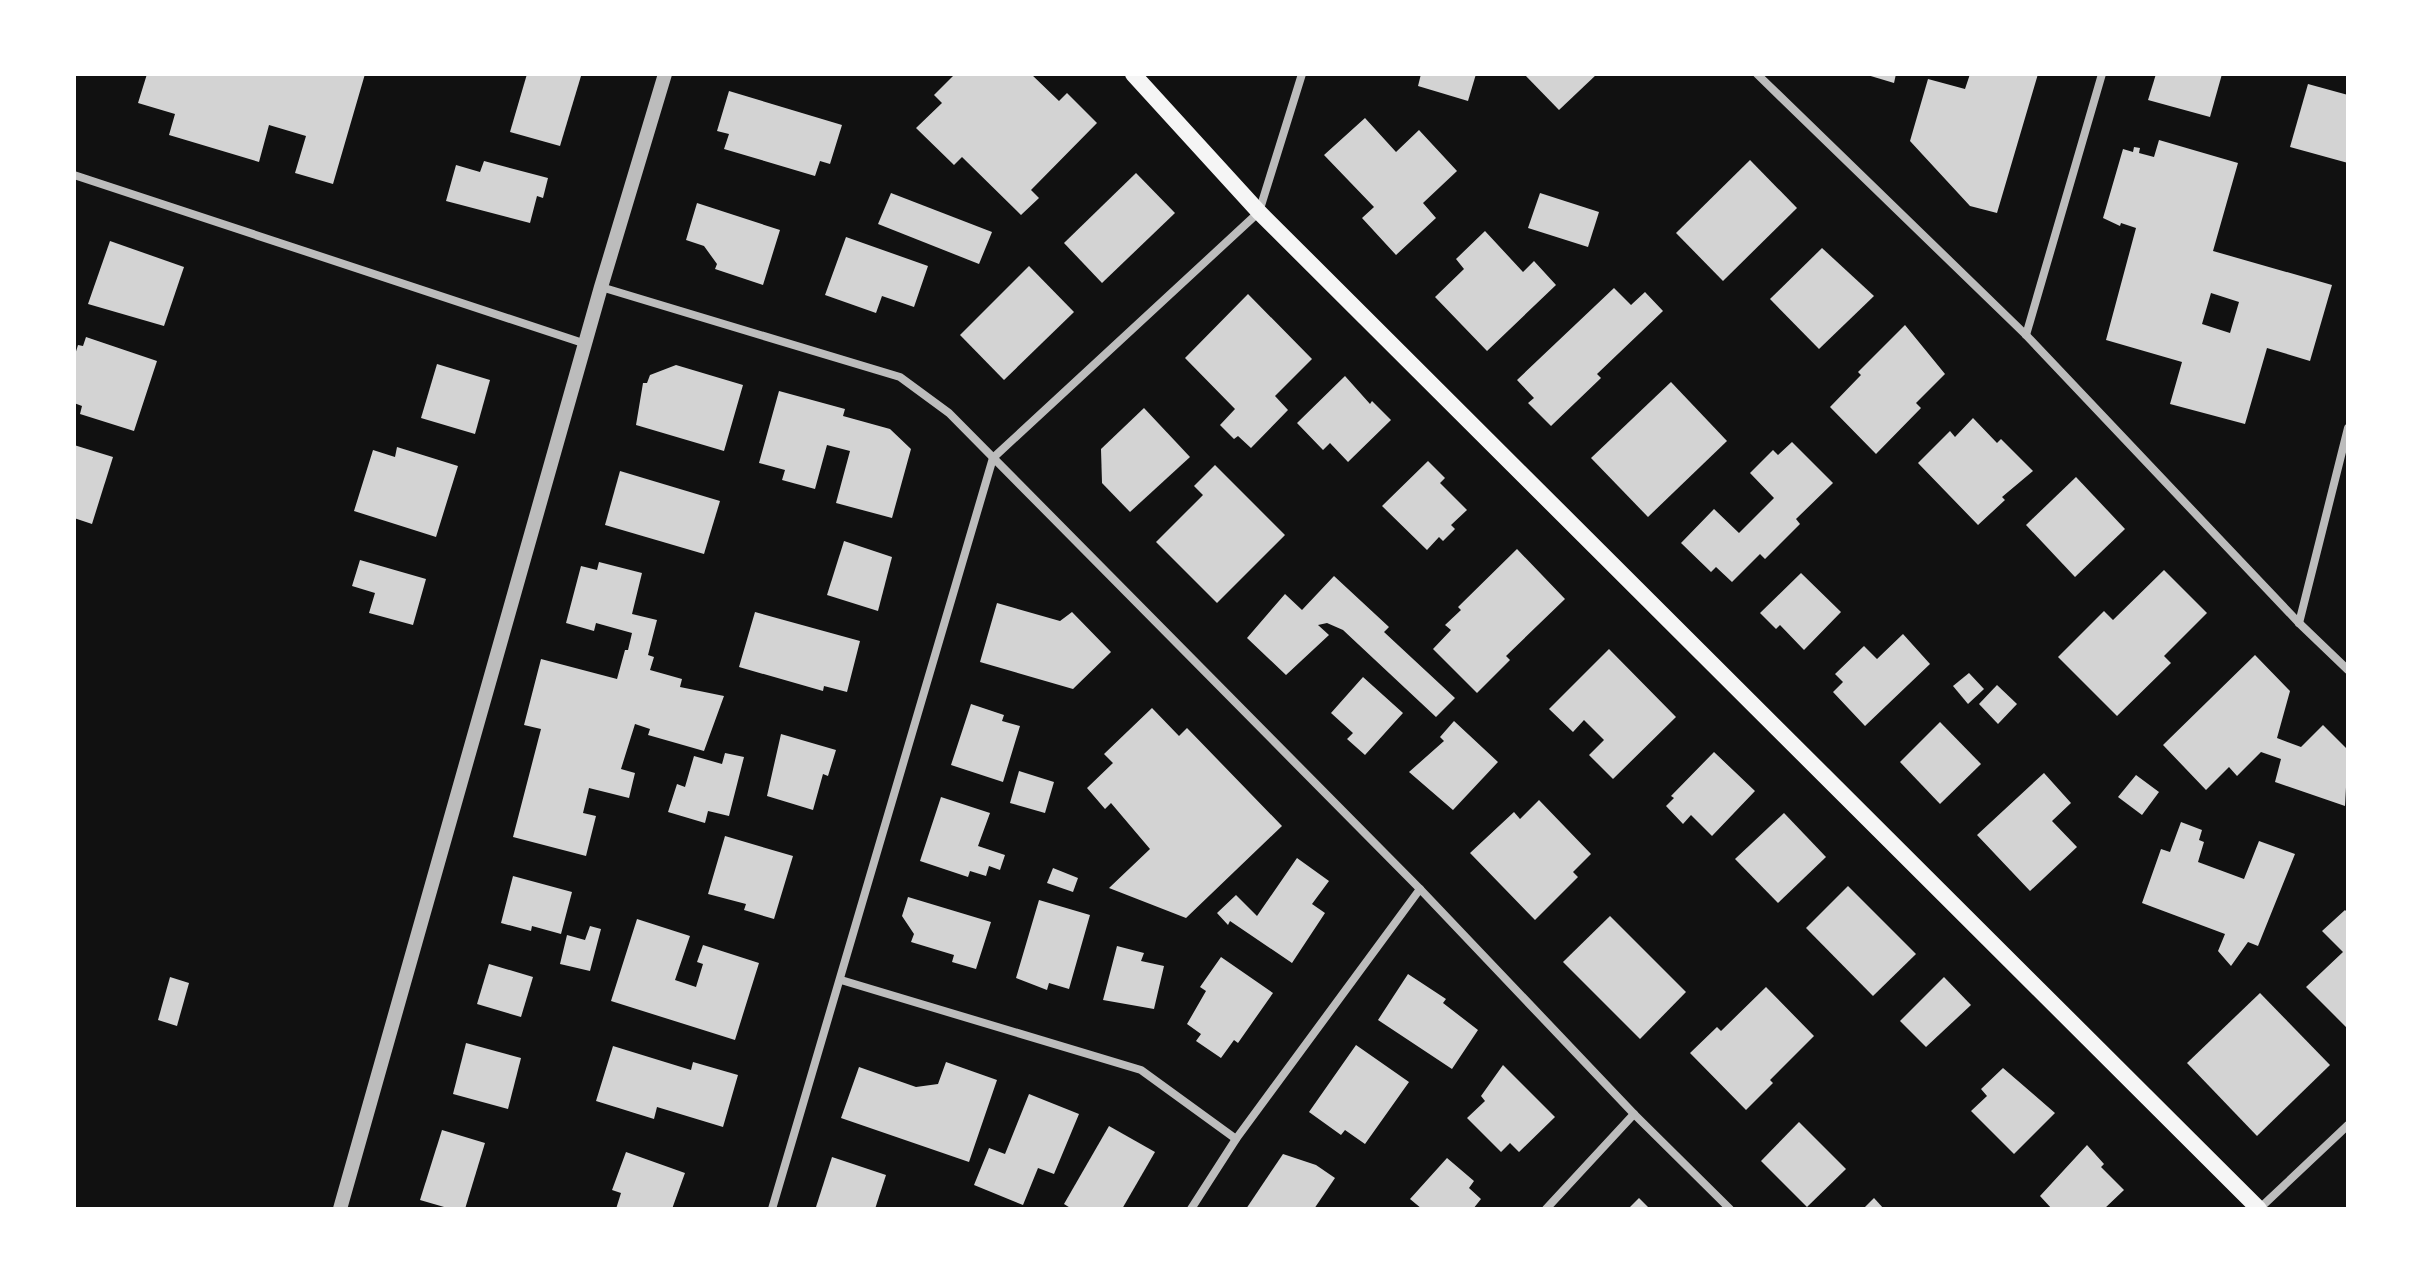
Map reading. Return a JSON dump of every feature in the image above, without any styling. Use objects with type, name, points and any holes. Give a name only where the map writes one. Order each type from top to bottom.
[{"type":"main road","points":[[1133,74],[1259,212],[2259,1209]]},
{"type":"street","points":[[340,1209],[601,287],[665,74]]},
{"type":"street","points":[[772,1209],[993,458],[1259,212],[1302,74]]},
{"type":"street","points":[[1757,74],[2026,335],[2299,623],[2348,670]]},
{"type":"street","points":[[2026,335],[2102,74]]},
{"type":"street","points":[[74,175],[587,344]]},
{"type":"street","points":[[601,287],[900,377],[949,413],[1420,889],[1634,1114],[1730,1209]]},
{"type":"street","points":[[2299,623],[2348,428]]},
{"type":"street","points":[[1191,1209],[1236,1139],[1420,889]]},
{"type":"street","points":[[841,980],[1141,1070],[1236,1139]]},
{"type":"street","points":[[1546,1209],[1634,1114]]},
{"type":"street","points":[[2259,1209],[2348,1125]]},
{"type":"building","points":[[147,74],[365,74],[333,184],[295,173],[306,136],[269,125],[259,162],[169,135],[175,114],[138,103]]},
{"type":"building","points":[[527,74],[581,76],[560,146],[510,132]]},
{"type":"building","points":[[955,74],[1031,74],[1059,101],[1067,93],[1097,123],[1031,190],[1039,198],[1021,215],[962,157],[954,165],[916,128],[942,103],[934,95]]},
{"type":"building","points":[[1421,74],[1476,74],[1468,101],[1418,86]]},
{"type":"building","points":[[1524,74],[1597,74],[1559,110]]},
{"type":"building","points":[[1864,74],[1896,74],[1894,83]]},
{"type":"building","points":[[1970,74],[2038,74],[1997,213],[1970,206],[1910,141],[1928,79],[1965,89]]},
{"type":"building","points":[[2156,74],[2222,74],[2210,117],[2148,100]]},
{"type":"building","points":[[2308,84],[2348,95],[2348,163],[2290,147]]},
{"type":"building","points":[[729,91],[842,125],[830,164],[820,161],[815,176],[724,149],[729,134],[717,131]]},
{"type":"building","points":[[1365,118],[1396,152],[1419,130],[1457,171],[1423,203],[1436,218],[1396,255],[1362,218],[1374,207],[1324,155]]},
{"type":"building","points":[[2159,140],[2238,163],[2213,251],[2332,285],[2310,361],[2267,348],[2245,424],[2170,404],[2182,362],[2106,340],[2136,228],[2121,223],[2120,226],[2103,218],[2123,149],[2133,152],[2134,147],[2140,148],[2139,153],[2154,157]],"holes":[[[2211,293],[2239,302],[2230,333],[2202,324]]]},
{"type":"building","points":[[1750,160],[1797,208],[1723,281],[1676,233]]},
{"type":"building","points":[[484,161],[548,178],[543,198],[537,196],[530,223],[446,201],[456,165],[480,172]]},
{"type":"building","points":[[1136,173],[1175,213],[1102,283],[1064,243]]},
{"type":"building","points":[[891,193],[992,232],[979,264],[878,224]]},
{"type":"building","points":[[1540,193],[1599,212],[1588,247],[1528,228]]},
{"type":"building","points":[[697,203],[780,230],[763,285],[715,269],[717,264],[704,246],[686,240]]},
{"type":"building","points":[[1485,231],[1523,272],[1534,261],[1556,285],[1487,351],[1435,297],[1464,269],[1456,259]]},
{"type":"building","points":[[846,237],[928,266],[914,307],[882,296],[876,313],[825,295]]},
{"type":"building","points":[[110,241],[184,267],[164,326],[88,304]]},
{"type":"building","points":[[1822,248],[1874,296],[1819,349],[1770,299]]},
{"type":"building","points":[[1029,266],[1074,312],[1004,380],[960,335]]},
{"type":"building","points":[[1614,288],[1631,305],[1645,292],[1663,311],[1597,374],[1601,378],[1551,426],[1528,403],[1534,398],[1517,380]]},
{"type":"building","points":[[1248,294],[1312,359],[1275,396],[1288,410],[1251,448],[1238,436],[1234,439],[1220,425],[1235,409],[1185,358]]},
{"type":"building","points":[[1905,325],[1945,374],[1916,403],[1921,408],[1876,454],[1830,407],[1861,375],[1858,372]]},
{"type":"building","points":[[86,337],[157,361],[134,431],[80,414],[82,406],[74,403],[74,358],[78,345],[83,346]]},
{"type":"building","points":[[437,364],[490,380],[475,434],[421,418]]},
{"type":"building","points":[[676,365],[743,385],[724,451],[636,425],[643,383],[647,383],[650,375]]},
{"type":"building","points":[[1345,376],[1370,404],[1372,401],[1391,420],[1348,462],[1330,443],[1323,450],[1297,423]]},
{"type":"building","points":[[1671,382],[1727,441],[1648,517],[1591,458]]},
{"type":"building","points":[[779,391],[845,409],[843,416],[890,429],[911,449],[892,518],[836,503],[850,451],[827,445],[815,489],[782,480],[785,470],[759,463]]},
{"type":"building","points":[[1144,408],[1190,457],[1130,512],[1102,483],[1101,449]]},
{"type":"building","points":[[1973,418],[1997,443],[2001,439],[2033,471],[2002,497],[2005,500],[1978,525],[1918,463],[1950,431],[1955,437]]},
{"type":"building","points":[[1792,442],[1833,483],[1796,519],[1800,524],[1765,559],[1760,554],[1732,582],[1716,567],[1711,572],[1681,543],[1714,509],[1739,533],[1774,498],[1750,473],[1773,450],[1778,455]]},
{"type":"building","points":[[74,445],[113,457],[92,524],[74,518]]},
{"type":"building","points":[[397,447],[458,466],[436,537],[354,511],[373,450],[395,457]]},
{"type":"building","points":[[1428,461],[1445,478],[1440,483],[1467,510],[1451,525],[1455,529],[1443,541],[1439,537],[1427,550],[1382,506]]},
{"type":"building","points":[[1215,465],[1285,535],[1217,603],[1156,542],[1203,495],[1194,486]]},
{"type":"building","points":[[620,471],[720,501],[704,554],[605,525]]},
{"type":"building","points":[[2076,477],[2125,529],[2075,577],[2026,525]]},
{"type":"building","points":[[844,541],[892,557],[878,611],[827,595]]},
{"type":"building","points":[[1517,549],[1565,599],[1506,656],[1510,660],[1477,693],[1433,649],[1451,630],[1445,625],[1461,610],[1458,607]]},
{"type":"building","points":[[360,560],[426,579],[413,625],[369,613],[375,593],[352,586]]},
{"type":"building","points":[[599,562],[642,573],[632,614],[657,620],[648,655],[654,657],[650,670],[682,679],[680,687],[724,696],[704,751],[648,735],[650,729],[635,724],[621,769],[635,773],[629,798],[589,788],[583,813],[596,816],[586,856],[513,837],[541,729],[524,725],[541,659],[617,679],[625,650],[628,650],[632,633],[596,623],[594,631],[566,623],[581,566],[597,570]]},
{"type":"building","points":[[2164,570],[2207,613],[2164,656],[2171,663],[2117,716],[2058,657],[2104,611],[2113,620]]},
{"type":"building","points":[[1801,573],[1841,612],[1804,650],[1780,625],[1776,629],[1760,613]]},
{"type":"building","points":[[1334,576],[1389,627],[1384,632],[1455,698],[1436,717],[1343,630],[1327,623],[1318,625],[1329,635],[1286,675],[1247,638],[1285,594],[1302,610]]},
{"type":"building","points":[[997,603],[1060,621],[1072,612],[1111,652],[1073,689],[980,662]]},
{"type":"building","points":[[755,612],[860,641],[847,692],[824,686],[823,691],[739,667]]},
{"type":"building","points":[[1903,634],[1930,664],[1865,726],[1833,692],[1843,682],[1835,674],[1864,646],[1877,659]]},
{"type":"building","points":[[1609,649],[1676,717],[1613,779],[1589,755],[1604,740],[1584,720],[1573,732],[1549,709]]},
{"type":"building","points":[[2255,655],[2290,691],[2277,738],[2301,747],[2323,725],[2348,750],[2345,806],[2275,782],[2281,759],[2261,752],[2237,776],[2229,767],[2206,790],[2163,745]]},
{"type":"building","points":[[1969,673],[1984,689],[1968,704],[1953,686]]},
{"type":"building","points":[[1363,677],[1403,713],[1365,755],[1347,739],[1353,733],[1331,713]]},
{"type":"building","points":[[1997,685],[2017,704],[1998,724],[1979,704]]},
{"type":"building","points":[[971,704],[1004,715],[1002,721],[1020,726],[1003,782],[951,765]]},
{"type":"building","points":[[1152,708],[1179,736],[1187,728],[1282,826],[1186,918],[1109,888],[1150,849],[1111,803],[1105,809],[1087,788],[1113,763],[1104,754]]},
{"type":"building","points":[[1454,721],[1498,762],[1453,810],[1409,772],[1444,741],[1440,737]]},
{"type":"building","points":[[1940,722],[1981,764],[1940,804],[1900,762]]},
{"type":"building","points":[[781,734],[836,750],[828,776],[823,774],[813,810],[767,796]]},
{"type":"building","points":[[1714,752],[1755,791],[1712,836],[1691,815],[1683,824],[1666,806],[1674,798],[1671,796]]},
{"type":"building","points":[[725,753],[744,757],[729,816],[708,811],[705,823],[668,812],[677,784],[685,787],[694,756],[722,764]]},
{"type":"building","points":[[1019,771],[1054,782],[1045,813],[1010,803]]},
{"type":"building","points":[[2044,773],[2071,803],[2052,821],[2077,847],[2030,891],[1977,835]]},
{"type":"building","points":[[2136,775],[2159,792],[2142,815],[2118,797]]},
{"type":"building","points":[[941,797],[990,813],[978,846],[1005,855],[1000,870],[989,866],[986,876],[970,871],[968,877],[920,861]]},
{"type":"building","points":[[1539,800],[1591,854],[1573,872],[1578,877],[1535,920],[1470,853],[1514,812],[1520,819]]},
{"type":"building","points":[[1784,813],[1826,857],[1778,903],[1735,859]]},
{"type":"building","points":[[2181,822],[2202,830],[2199,840],[2204,842],[2198,862],[2244,879],[2259,841],[2295,854],[2258,946],[2248,942],[2231,966],[2218,951],[2225,934],[2142,903],[2161,849],[2170,852]]},
{"type":"building","points":[[725,836],[793,856],[774,919],[744,910],[746,904],[708,894]]},
{"type":"building","points":[[1297,858],[1329,881],[1312,904],[1325,913],[1292,963],[1230,921],[1228,925],[1217,913],[1236,895],[1257,916]]},
{"type":"building","points":[[1053,868],[1078,878],[1073,892],[1047,883]]},
{"type":"building","points":[[513,876],[572,892],[561,934],[532,926],[531,931],[501,923]]},
{"type":"building","points":[[1848,886],[1916,954],[1873,996],[1806,928]]},
{"type":"building","points":[[908,897],[991,922],[976,969],[952,962],[954,955],[911,942],[914,934],[902,916]]},
{"type":"building","points":[[1039,900],[1090,915],[1069,989],[1049,983],[1047,990],[1016,978]]},
{"type":"building","points":[[2345,910],[2348,913],[2348,1029],[2306,987],[2343,952],[2322,931]]},
{"type":"building","points":[[1610,916],[1686,992],[1640,1039],[1563,962]]},
{"type":"building","points":[[637,919],[690,936],[675,980],[696,987],[703,964],[697,962],[703,945],[759,963],[735,1040],[611,1001]]},
{"type":"building","points":[[590,926],[601,929],[590,971],[560,964],[567,935],[585,940]]},
{"type":"building","points":[[1117,946],[1144,953],[1141,961],[1164,966],[1154,1009],[1103,1000]]},
{"type":"building","points":[[1221,957],[1273,993],[1238,1043],[1234,1040],[1221,1058],[1196,1041],[1201,1034],[1187,1024],[1206,991],[1200,987]]},
{"type":"building","points":[[489,964],[533,977],[521,1017],[477,1004]]},
{"type":"building","points":[[1408,974],[1446,999],[1443,1003],[1478,1030],[1452,1069],[1378,1020]]},
{"type":"building","points":[[170,977],[189,983],[177,1026],[158,1020]]},
{"type":"building","points":[[1944,977],[1971,1005],[1926,1047],[1900,1021]]},
{"type":"building","points":[[1766,987],[1814,1036],[1770,1080],[1773,1083],[1746,1110],[1690,1053],[1717,1027],[1721,1031]]},
{"type":"building","points":[[2260,993],[2330,1065],[2257,1136],[2187,1063]]},
{"type":"building","points":[[466,1043],[521,1058],[508,1109],[453,1094]]},
{"type":"building","points":[[1356,1045],[1409,1082],[1365,1144],[1345,1130],[1341,1135],[1309,1112]]},
{"type":"building","points":[[613,1046],[691,1070],[693,1062],[738,1075],[723,1127],[657,1107],[654,1119],[596,1101]]},
{"type":"building","points":[[946,1062],[997,1080],[969,1162],[841,1118],[859,1067],[916,1087],[938,1084]]},
{"type":"building","points":[[1503,1065],[1555,1117],[1519,1152],[1510,1143],[1501,1152],[1467,1118],[1485,1101],[1481,1096]]},
{"type":"building","points":[[2003,1068],[2055,1113],[2014,1154],[1971,1111],[1987,1096],[1981,1089]]},
{"type":"building","points":[[1029,1094],[1079,1114],[1054,1174],[1038,1168],[1023,1205],[974,1185],[989,1148],[1005,1154]]},
{"type":"building","points":[[1799,1122],[1846,1169],[1807,1207],[1761,1161]]},
{"type":"building","points":[[1109,1126],[1155,1152],[1122,1209],[1072,1209],[1064,1204]]},
{"type":"building","points":[[442,1130],[485,1143],[465,1209],[451,1209],[420,1200]]},
{"type":"building","points":[[2087,1145],[2104,1164],[2101,1167],[2124,1190],[2104,1209],[2052,1209],[2040,1196]]},
{"type":"building","points":[[626,1152],[685,1173],[672,1209],[616,1209],[621,1193],[612,1190]]},
{"type":"building","points":[[1283,1154],[1316,1165],[1335,1178],[1314,1209],[1246,1209]]},
{"type":"building","points":[[832,1157],[886,1175],[875,1209],[816,1207]]},
{"type":"building","points":[[1447,1158],[1474,1181],[1469,1188],[1481,1199],[1473,1209],[1422,1209],[1410,1199]]},
{"type":"building","points":[[1639,1198],[1650,1209],[1628,1209]]},
{"type":"building","points":[[1874,1198],[1884,1209],[1863,1209]]}]
